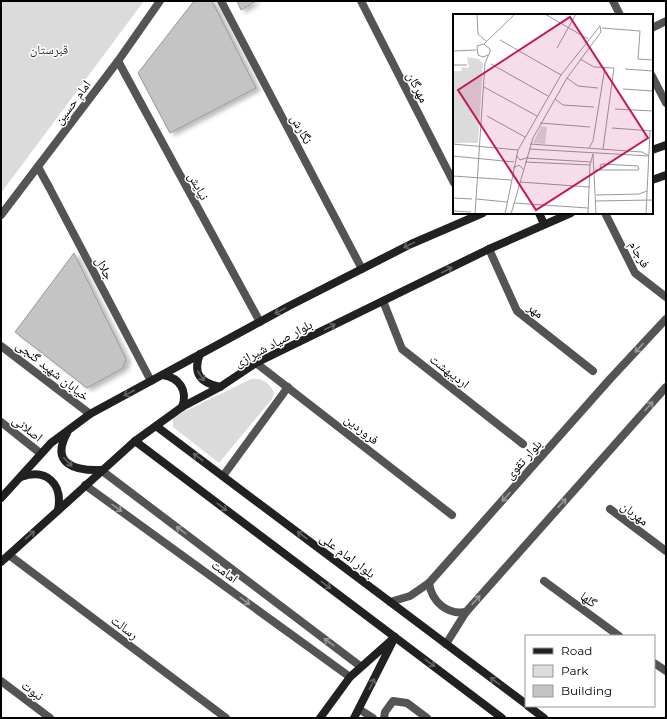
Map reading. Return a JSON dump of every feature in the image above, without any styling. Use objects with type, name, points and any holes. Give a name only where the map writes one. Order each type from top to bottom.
[{"type":"street","name":"امام حسین","points":[[1,215],[118,61],[160,1]]},
{"type":"street","name":"نگارش","points":[[221,1],[362,269]]},
{"type":"street","name":"مهرگان","points":[[362,1],[453,181]]},
{"type":"street","points":[[613,1],[620,14]]},
{"type":"street","points":[[653,28],[666,21]]},
{"type":"street","name":"نیایش","points":[[118,61],[260,322]]},
{"type":"street","points":[[653,78],[666,103]]},
{"type":"street","points":[[653,150],[666,145]]},
{"type":"street","name":"جلال","points":[[38,167],[151,381]]},
{"type":"street","points":[[653,180],[666,175]]},
{"type":"street","points":[[539,214],[544,224]]},
{"type":"street","name":"بلوار صیاد شیرازی","points":[[1,562],[101,470],[135,441],[182,407],[220,387],[256,363],[489,249],[569,214]]},
{"type":"street","name":"فرجام","points":[[606,214],[635,273],[666,297]]},
{"type":"street","name":"بلوار صیاد شیرازی","points":[[1,498],[40,453],[90,414],[260,322],[470,215]]},
{"type":"street","name":"مهر","points":[[489,249],[517,311],[593,371]]},
{"type":"street","name":"اردیبهشت","points":[[383,301],[402,349],[523,444]]},
{"type":"street","name":"بلوار تقوی","points":[[390,602],[410,596],[429,583],[610,379],[666,319]]},
{"type":"street","name":"خیابان شهید گنجی","points":[[1,346],[90,414]]},
{"type":"street","points":[[200,354],[195,365],[198,374],[204,381],[220,387]]},
{"type":"street","name":"فروردین","points":[[256,363],[452,515]]},
{"type":"street","points":[[163,375],[170,376],[182,386],[185,400],[182,407]]},
{"type":"street","points":[[223,476],[288,387]]},
{"type":"street","points":[[446,644],[466,612],[666,387]]},
{"type":"street","name":"اصلانی","points":[[1,422],[40,453]]},
{"type":"street","name":"بلوار امام علی","points":[[156,426],[525,703]]},
{"type":"street","points":[[68,430],[61,443],[61,453],[67,463],[77,469],[101,470]]},
{"type":"street","points":[[135,441],[502,718]]},
{"type":"street","name":"امامت","points":[[101,470],[360,666]]},
{"type":"street","points":[[20,477],[30,473],[42,474],[51,480],[58,488],[60,499],[58,510]]},
{"type":"street","name":"امامت","points":[[85,485],[350,677]]},
{"type":"street","name":"مهربان","points":[[610,509],[666,551]]},
{"type":"street","name":"رسالت","points":[[9,555],[226,718]]},
{"type":"street","name":"گلها","points":[[544,581],[617,635]]},
{"type":"street","points":[[429,583],[436,602],[448,610],[458,613],[466,612]]},
{"type":"street","points":[[320,718],[350,677],[360,666],[395,637]]},
{"type":"street","points":[[354,718],[395,637]]},
{"type":"street","points":[[655,663],[666,672]]},
{"type":"street","name":"نبوت","points":[[1,681],[50,718]]},
{"type":"street","points":[[384,718],[385,712],[393,701],[407,703],[427,718]]},
{"type":"street","points":[[529,707],[544,718]]},
{"type":"street","points":[[359,709],[373,718]]},
{"type":"green space","name":"قبرستان","points":[[1,1],[144,1],[1,193]]},
{"type":"green space","points":[[251,379],[262,380],[267,383],[274,392],[272,399],[219,463],[173,427],[173,417]]},
{"type":"building","points":[[194,1],[212,1],[256,88],[170,133],[138,73]]},
{"type":"building","points":[[237,1],[256,1],[241,10]]},
{"type":"building","points":[[74,253],[126,359],[123,368],[87,388],[15,332]]}]
